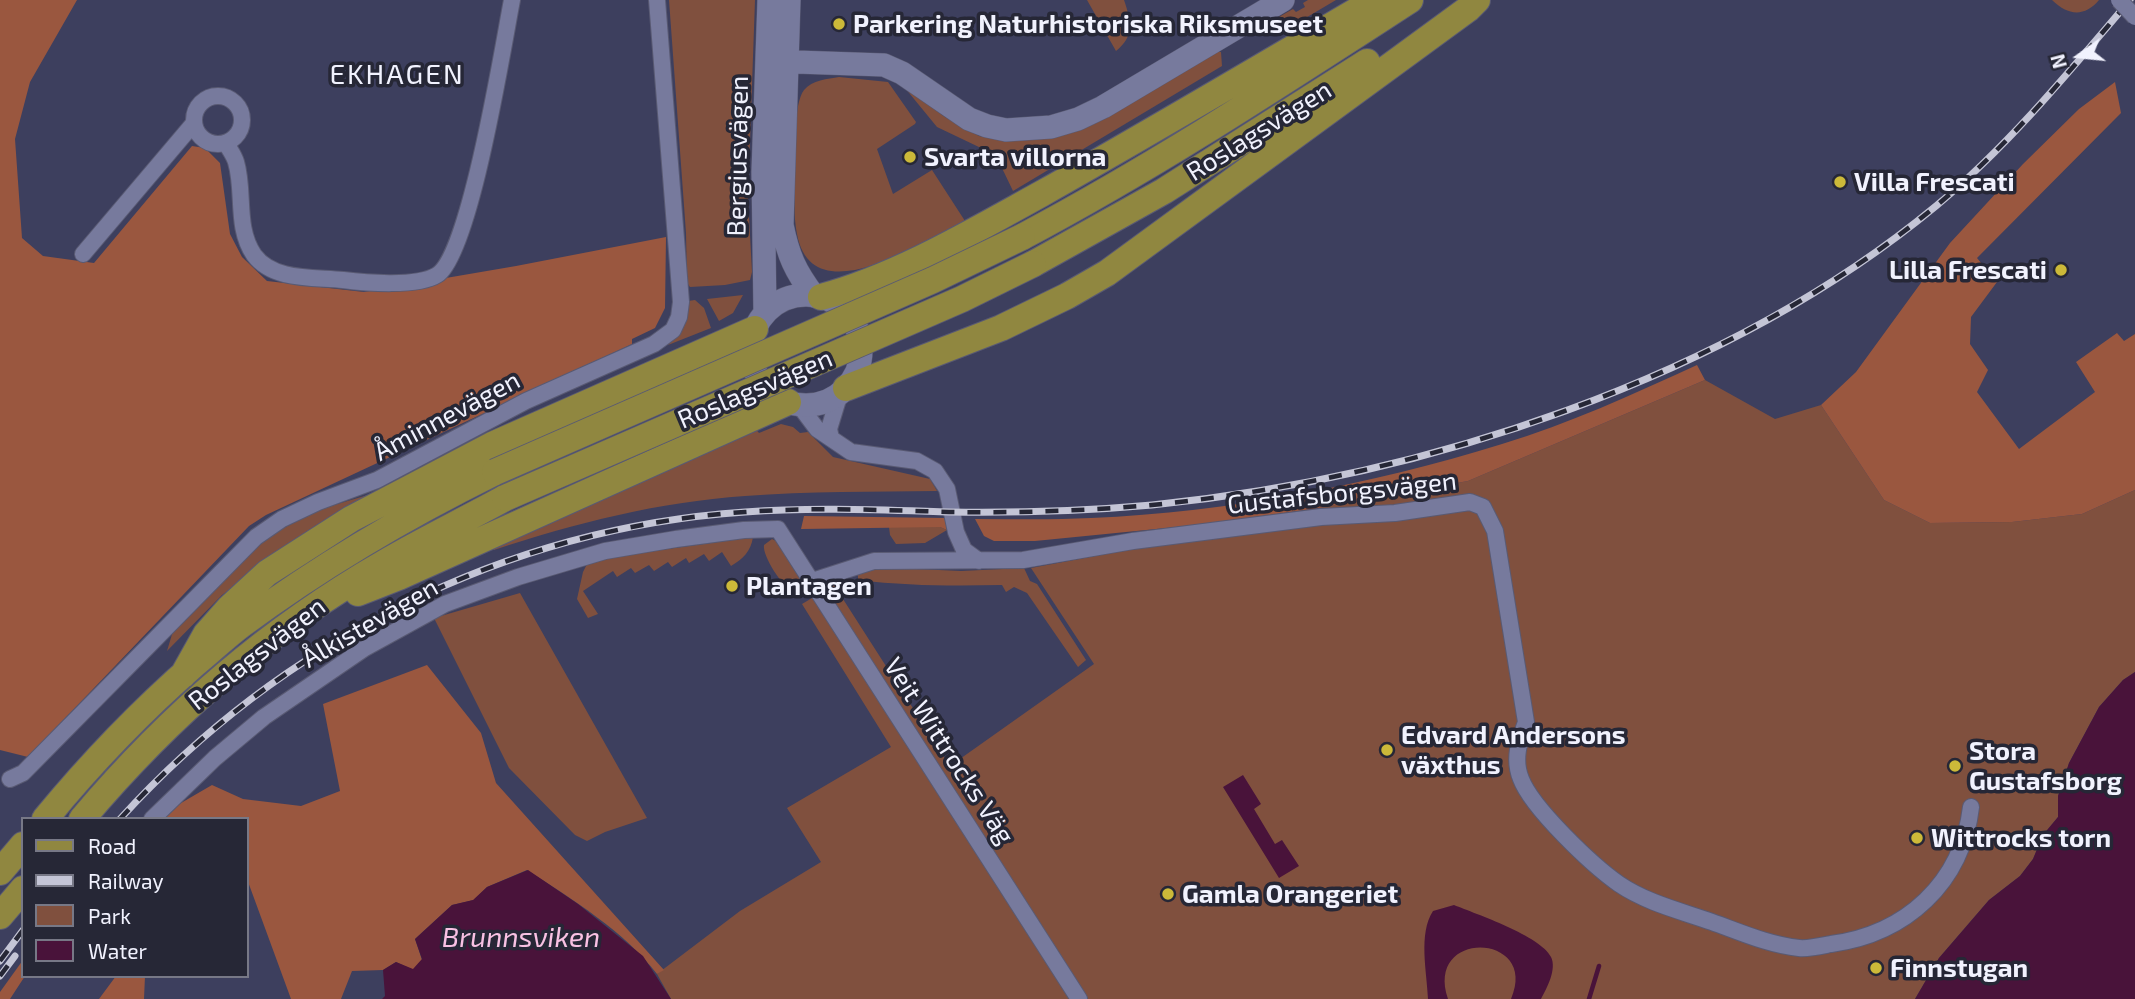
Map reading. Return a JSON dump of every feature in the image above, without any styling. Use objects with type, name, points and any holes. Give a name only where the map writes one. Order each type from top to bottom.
[{"type":"main road","points":[[817,297],[861,284],[1010,211],[1375,0]]},
{"type":"main road","name":"Roslagsvägen","points":[[47,817],[120,733],[183,675],[239,627],[325,566],[427,506],[495,472],[933,280],[1022,237],[1202,136],[1410,0]]},
{"type":"main road","name":"Roslagsvägen","points":[[84,817],[184,710],[304,614],[383,563],[505,498],[962,299],[1033,264],[1164,191],[1462,0]]},
{"type":"main road","points":[[843,390],[1001,328],[1107,274],[1478,0]]},
{"type":"main road","points":[[183,675],[205,634],[229,608],[267,573],[351,519],[492,445],[760,321]]},
{"type":"main road","points":[[304,614],[399,577],[793,403]]},
{"type":"main road","points":[[0,872],[21,847]]},
{"type":"main road","points":[[0,916],[21,891]]},
{"type":"street","points":[[226,143],[236,161],[244,236],[265,267],[282,274],[359,282],[425,281],[438,275],[447,267],[456,249],[481,159],[512,0]]},
{"type":"street","name":"Åminnevägen","points":[[10,779],[23,773],[256,537],[282,519],[377,480],[526,401],[654,344],[673,330],[679,317],[681,302],[657,0]]},
{"type":"street","name":"Bergiusvägen","points":[[769,0],[776,61],[782,225],[788,254],[798,275],[817,297]]},
{"type":"street","name":"Bergiusvägen","points":[[760,321],[763,172],[776,61],[789,0]]},
{"type":"street","points":[[776,61],[884,65],[902,73],[969,119],[987,126],[1029,130],[1079,119],[1103,107],[1283,0]]},
{"type":"street","points":[[2119,0],[2135,17]]},
{"type":"street","points":[[215,97],[230,100],[241,114],[239,131],[226,143],[214,144],[206,141],[194,123],[195,114],[203,102],[215,97]]},
{"type":"street","points":[[83,254],[194,123]]},
{"type":"street","points":[[831,438],[829,429],[843,390],[854,376],[859,363],[859,335],[845,311],[817,297],[787,298],[760,321],[752,338],[751,358],[758,377],[770,392],[793,403],[817,429],[851,452],[916,461],[935,471],[947,489],[956,532],[964,550],[979,561]]},
{"type":"street","points":[[793,403],[821,403],[843,390]]},
{"type":"street","name":"Gustafsborgsvägen","points":[[812,581],[874,561],[1023,560],[1133,541],[1321,517],[1395,513],[1470,502],[1483,507],[1495,531],[1525,722],[1518,744],[1520,778],[1528,794],[1576,848],[1619,884],[1656,903],[1759,939],[1800,948],[1843,943],[1906,918],[1940,887],[1951,871],[1968,832],[1971,807]]},
{"type":"street","name":"Veit Wittrocks Väg","points":[[778,529],[1079,999]]},
{"type":"street","name":"Ålkistevägen","points":[[154,817],[215,758],[264,718],[365,648],[445,604],[518,577],[606,551],[689,537],[778,529]]},
{"type":"street","points":[[940,561],[952,552],[956,532]]},
{"type":"green space","points":[[669,0],[755,0],[748,198],[752,272],[750,280],[690,287],[687,283],[686,233]]},
{"type":"green space","points":[[1087,0],[1124,0],[1130,28],[1126,40],[1116,51]]},
{"type":"green space","points":[[1308,0],[1336,0],[1292,26],[1283,20],[1277,23],[1277,18],[1293,9],[1296,12],[1305,7],[1303,3]]},
{"type":"green space","points":[[2052,0],[2099,0],[2082,12],[2070,12]]},
{"type":"green space","points":[[1215,52],[1221,52],[1222,66],[1013,191],[1001,166],[985,155],[981,148],[937,127],[905,88],[945,117],[979,136],[1007,141],[1051,138]]},
{"type":"green space","points":[[839,77],[888,82],[916,122],[877,149],[893,194],[932,170],[965,221],[898,256],[871,266],[846,271],[824,269],[807,258],[797,234],[795,212],[795,131],[800,97],[811,84]]},
{"type":"green space","points":[[743,295],[733,313],[719,321],[707,299]]},
{"type":"green space","points":[[695,300],[704,308],[711,328],[668,345],[676,336],[688,301]]},
{"type":"green space","points":[[1705,380],[1775,419],[1821,405],[1884,500],[1930,523],[2012,522],[2082,514],[2135,490],[2135,672],[2123,680],[2099,707],[2069,763],[2058,796],[2058,817],[2043,835],[2033,859],[2020,876],[1989,900],[1939,958],[1915,999],[671,999],[657,974],[740,911],[821,862],[787,808],[891,747],[802,604],[834,585],[950,766],[1094,664],[1031,568],[1164,543],[1305,525],[1319,508],[1468,481]]},
{"type":"green space","points":[[781,424],[793,427],[800,433],[808,432],[833,457],[930,479],[937,491],[793,493],[713,499],[618,515],[494,550],[490,544],[754,427],[759,433]]},
{"type":"green space","points":[[388,489],[292,546],[222,595],[167,651],[173,631],[271,534],[324,508]]},
{"type":"green space","points":[[889,527],[940,527],[947,530],[925,543],[896,544],[890,535]]},
{"type":"green space","points":[[753,537],[746,554],[731,566],[722,552],[709,561],[704,554],[689,563],[686,558],[672,567],[668,562],[654,571],[649,565],[635,573],[631,568],[617,577],[613,571],[583,591],[598,614],[588,618],[577,599],[583,572],[589,560]]},
{"type":"green space","points":[[772,539],[776,541],[802,582],[803,586],[799,592],[793,593],[789,590],[770,563],[764,545]]},
{"type":"green space","points":[[872,567],[961,571],[1024,568],[1030,581],[1037,584],[1086,660],[1078,667],[1027,593],[1014,587],[1006,592],[1002,585],[930,585],[858,580],[858,570]]},
{"type":"green space","points":[[520,593],[647,818],[587,841],[575,835],[509,768],[434,618]]},
{"type":"shaded area","points":[[0,0],[77,0],[30,82],[15,139],[22,238],[43,256],[94,263],[192,146],[205,148],[220,163],[230,234],[242,257],[267,281],[364,292],[666,237],[665,308],[655,328],[632,339],[632,344],[266,515],[249,526],[28,757],[0,750]]},
{"type":"shaded area","points":[[2115,82],[2121,113],[1977,258],[1997,282],[1971,317],[1970,344],[1988,370],[1977,392],[2019,449],[2095,392],[2076,362],[2117,333],[2124,341],[2135,334],[2135,490],[2082,514],[2012,522],[1930,523],[1884,500],[1821,405],[1856,372],[1950,243],[2023,164],[2079,109]]},
{"type":"shaded area","points":[[1697,365],[1705,380],[1468,481],[1319,508],[1207,524],[1035,541],[994,541],[984,536],[975,519],[1143,515],[1247,503],[1350,484],[1452,459],[1527,436],[1601,408]]},
{"type":"shaded area","points":[[804,516],[946,518],[947,530],[940,527],[801,529]]},
{"type":"shaded area","points":[[427,665],[481,733],[496,783],[664,970],[657,974],[644,958],[613,930],[527,870],[487,887],[474,900],[452,905],[415,939],[422,960],[413,970],[396,962],[383,970],[352,971],[341,999],[291,999],[248,882],[248,817],[162,817],[169,810],[212,785],[243,799],[301,806],[340,791],[323,704]]},
{"type":"shaded area","points":[[21,963],[21,978],[24,978],[10,999],[0,999],[0,992]]},
{"type":"shaded area","points":[[115,978],[145,978],[144,999],[99,999]]},
{"type":"water","points":[[2135,672],[2135,999],[1915,999],[1939,958],[1989,900],[2020,876],[2033,859],[2043,835],[2058,817],[2058,796],[2069,763],[2099,707],[2123,680]]},
{"type":"water","points":[[1243,775],[1261,804],[1254,809],[1275,844],[1282,840],[1299,866],[1279,878],[1223,787]]},
{"type":"water","name":"Brunnsviken","points":[[528,870],[578,904],[643,956],[671,999],[382,999],[385,996],[383,970],[396,962],[413,969],[422,959],[415,939],[452,905],[473,900],[487,887]]},
{"type":"water","points":[[1454,905],[1507,926],[1545,949],[1551,957],[1553,967],[1541,999],[1511,999],[1516,977],[1510,961],[1497,951],[1481,948],[1465,950],[1452,960],[1445,976],[1448,999],[1428,999],[1425,942],[1428,920],[1433,911]]},
{"type":"waterway","points":[[1589,999],[1599,966]]},
{"type":"railway","points":[[122,817],[183,756],[252,699],[325,648],[403,605],[484,569],[569,542],[656,523],[770,510],[1025,512],[1152,505],[1254,492],[1358,471],[1463,444],[1566,411],[1667,370],[1763,322],[1853,268],[1936,206],[2013,133],[2130,0]]},
{"type":"railway","points":[[0,961],[21,933]]},
{"type":"railway","points":[[0,976],[15,956]]},
{"type":"place","name":"Parkering Naturhistoriska Riksmuseet","points":[[839,24]]},
{"type":"place","name":"Svarta villorna","points":[[910,157]]},
{"type":"place","name":"Villa Frescati","points":[[1840,182]]},
{"type":"place","name":"Lilla Frescati","points":[[2061,270]]},
{"type":"place","name":"Plantagen","points":[[732,586]]},
{"type":"place","name":"Edvard Andersons växthus","points":[[1387,750]]},
{"type":"place","name":"Stora Gustafsborg","points":[[1955,766]]},
{"type":"place","name":"Wittrocks torn","points":[[1917,838]]},
{"type":"place","name":"Gamla Orangeriet","points":[[1168,894]]},
{"type":"place","name":"Finnstugan","points":[[1876,968]]},
{"type":"district","name":"EKHAGEN","points":[[397,75]]}]
